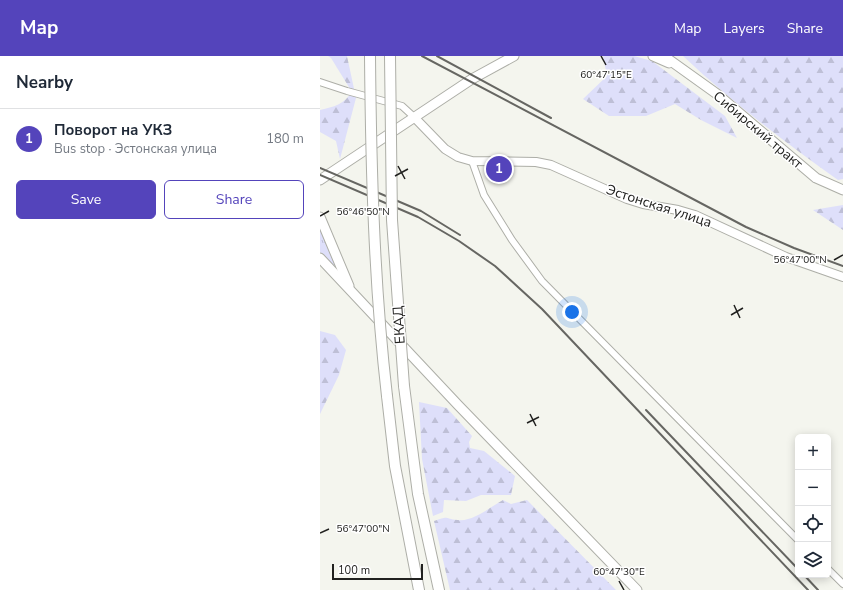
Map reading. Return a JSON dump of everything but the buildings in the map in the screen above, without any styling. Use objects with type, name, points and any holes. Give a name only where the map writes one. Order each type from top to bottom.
[{"type":"highway","name":"ЕКАД","points":[[370,56],[371,174],[380,326],[395,466],[419,590]]},
{"type":"highway","name":"ЕКАД","points":[[390,56],[393,227],[404,386],[418,494],[439,590]]},
{"type":"main road","points":[[321,181],[472,79],[514,56]]},
{"type":"main road","name":"Сибирский тракт","points":[[653,56],[676,66]]},
{"type":"main road","name":"Сибирский тракт","points":[[664,56],[716,94],[816,178],[843,190]]},
{"type":"main road","points":[[320,217],[351,290]]},
{"type":"main road","points":[[320,258],[458,405],[637,590]]},
{"type":"street","points":[[320,82],[346,91],[402,106],[414,117]]},
{"type":"street","name":"Эстонская улица","points":[[414,117],[445,150],[458,157],[472,161],[536,162],[551,165],[627,199],[643,204],[678,210],[695,216],[786,256],[843,277]]},
{"type":"street","points":[[472,161],[484,194],[512,240],[542,280],[795,537]]},
{"type":"street","points":[[831,573],[843,584]]},
{"type":"green space","points":[[328,56],[347,56],[356,98],[340,159],[336,141],[320,132],[320,110],[330,108],[338,104],[346,99],[352,92],[331,58]]},
{"type":"green space","points":[[603,56],[634,56],[652,61],[725,116],[737,138],[701,120],[675,104],[646,116],[609,116],[583,99],[607,76]]},
{"type":"green space","points":[[683,56],[843,56],[843,179],[838,180],[778,136],[720,89]]},
{"type":"green space","points":[[843,205],[843,230],[813,210]]},
{"type":"green space","points":[[320,228],[338,272],[320,252]]},
{"type":"green space","points":[[320,331],[335,335],[346,350],[339,375],[320,414]]},
{"type":"green space","points":[[419,402],[447,408],[472,436],[469,442],[470,448],[484,451],[515,476],[511,495],[481,495],[466,501],[444,500],[443,512],[433,516],[422,459]]},
{"type":"green space","points":[[503,500],[511,504],[527,500],[616,590],[450,590],[434,521],[445,518],[458,520],[470,519]]},
{"type":"railway","points":[[422,56],[746,227],[794,248],[843,266]]},
{"type":"railway","points":[[437,56],[551,118]]},
{"type":"railway","points":[[320,168],[421,211],[460,235]]},
{"type":"railway","points":[[320,175],[418,217],[459,241],[495,266],[542,309],[808,590]]},
{"type":"railway","points":[[646,410],[795,566]]},
{"type":"railway","points":[[807,578],[818,590]]},
{"type":"place","name":"Поворот на УКЗ","points":[[499,169]]}]
